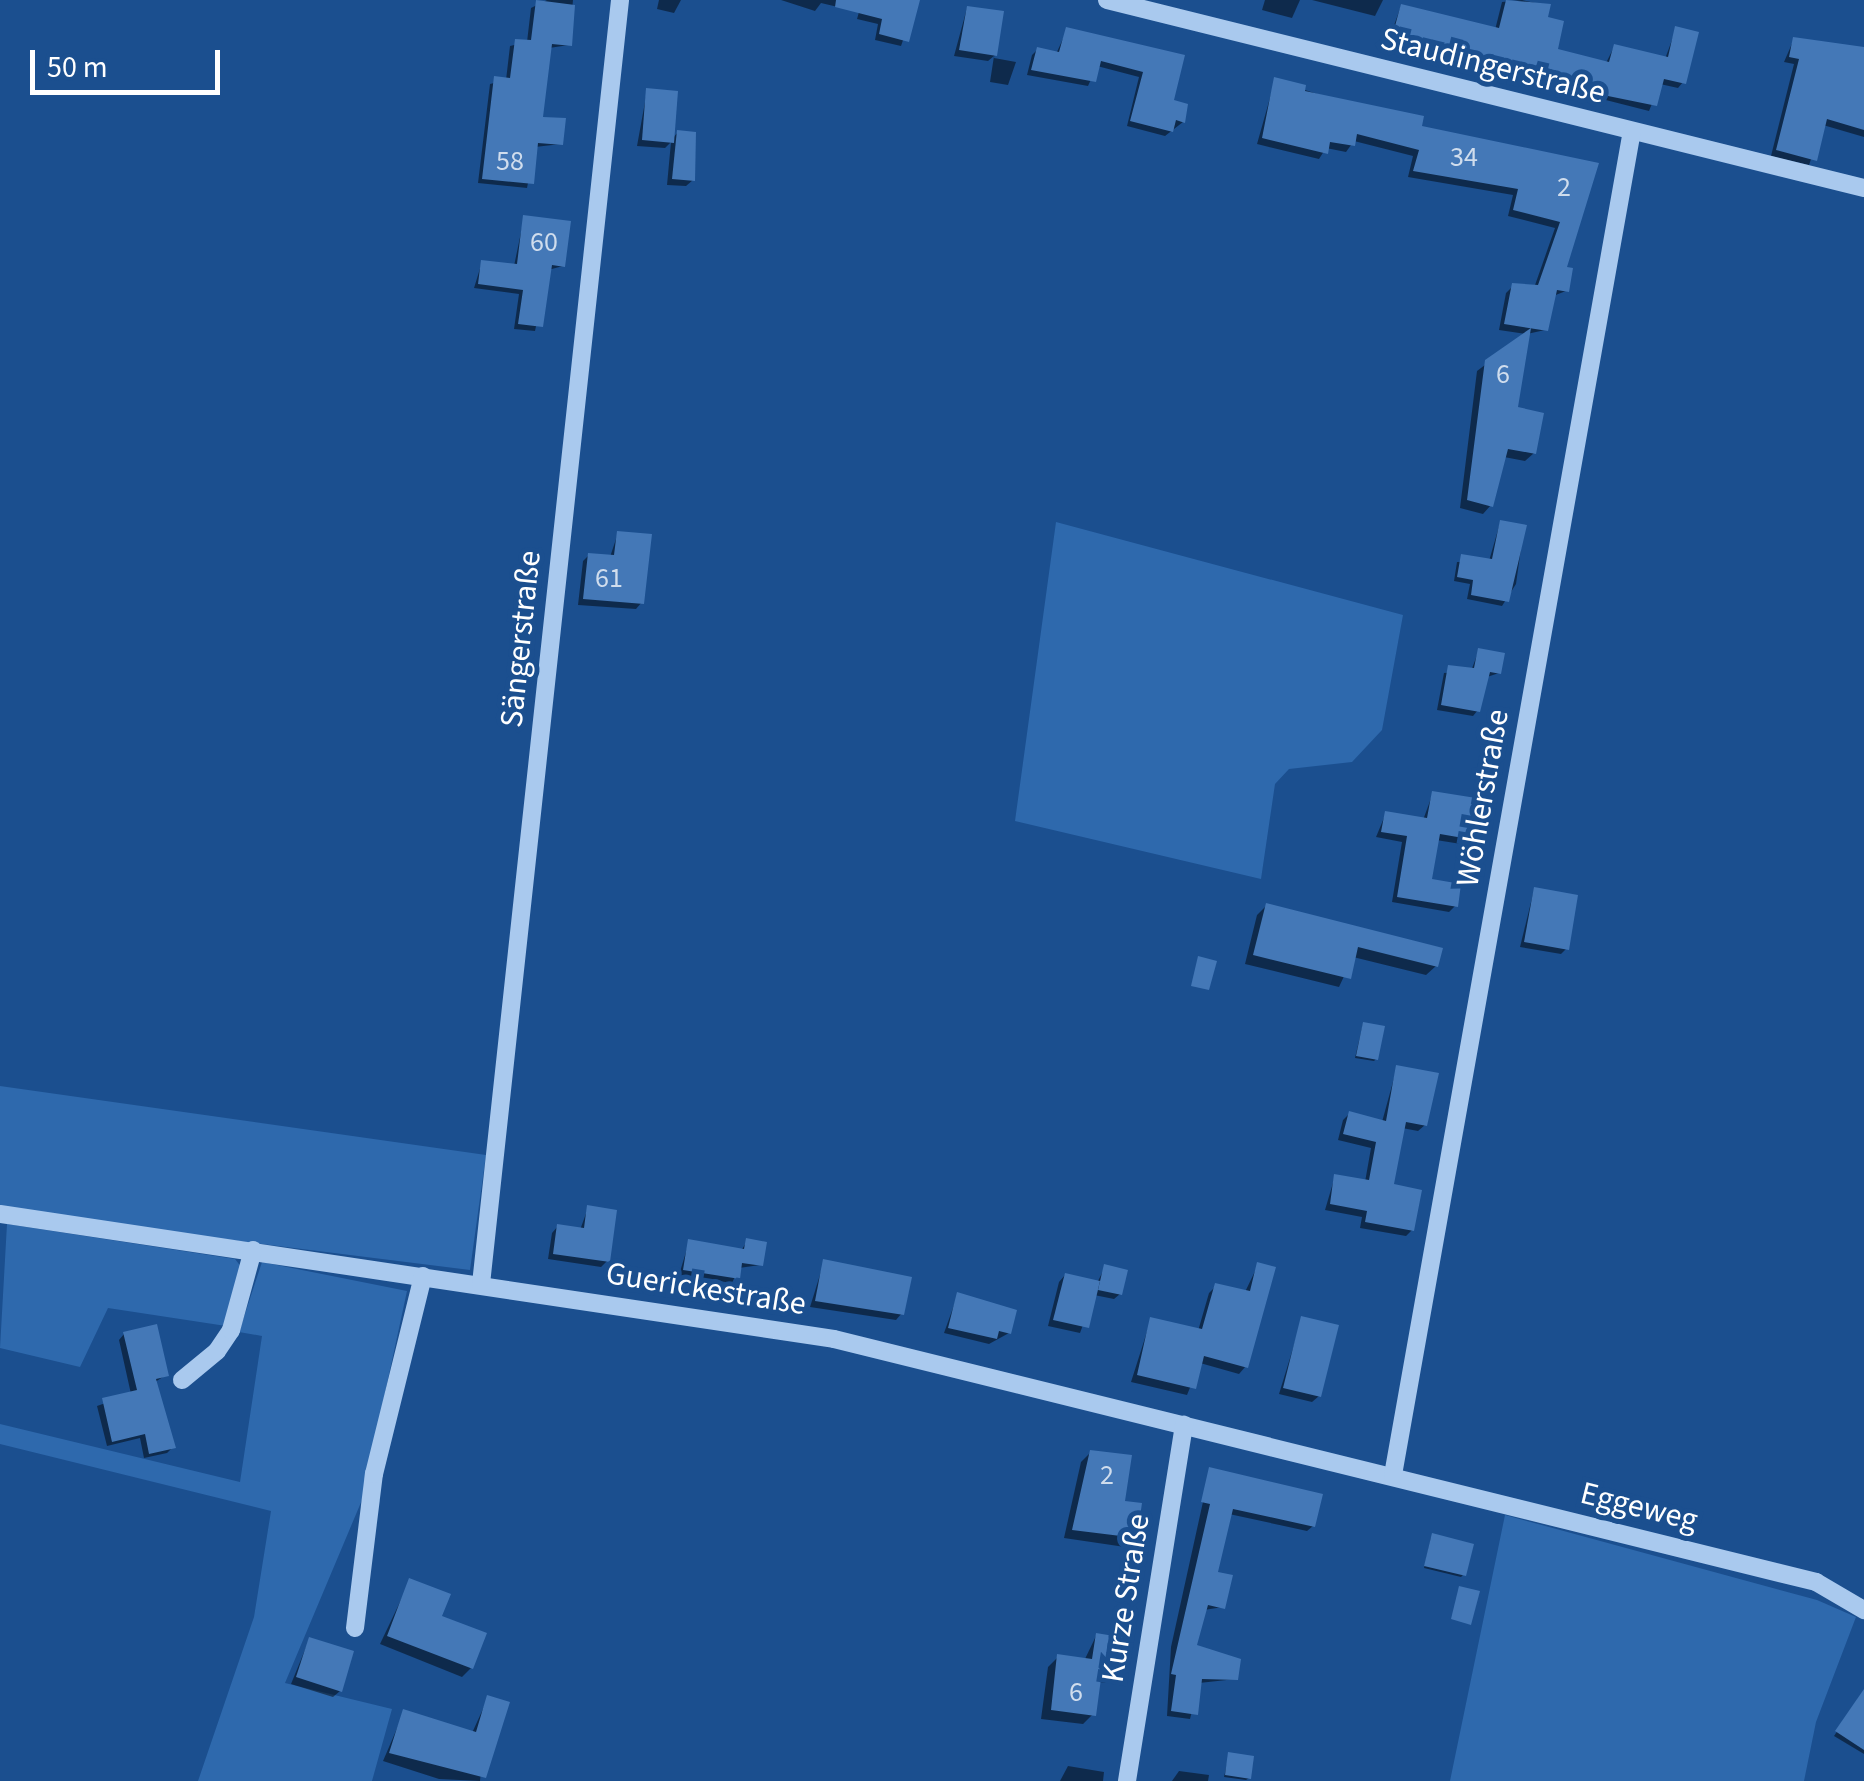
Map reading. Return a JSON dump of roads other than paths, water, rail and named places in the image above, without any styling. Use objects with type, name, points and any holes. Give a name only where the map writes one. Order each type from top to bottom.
[{"type":"street","name":"Sängerstraße","points":[[481,1284],[620,0]]},
{"type":"street","name":"Staudingerstraße","points":[[1107,0],[1864,188]]},
{"type":"street","name":"Wöhlerstraße","points":[[1393,1475],[1632,131]]},
{"type":"street","name":"Guerickestraße","points":[[0,1214],[834,1339],[1393,1475]]},
{"type":"street","points":[[182,1380],[218,1351],[231,1330],[253,1250]]},
{"type":"street","points":[[355,1628],[374,1474],[424,1276]]},
{"type":"street","name":"Kurze Straße","points":[[1127,1781],[1184,1425]]},
{"type":"street","name":"Eggeweg","points":[[1393,1475],[1816,1582],[1864,1610]]}]
